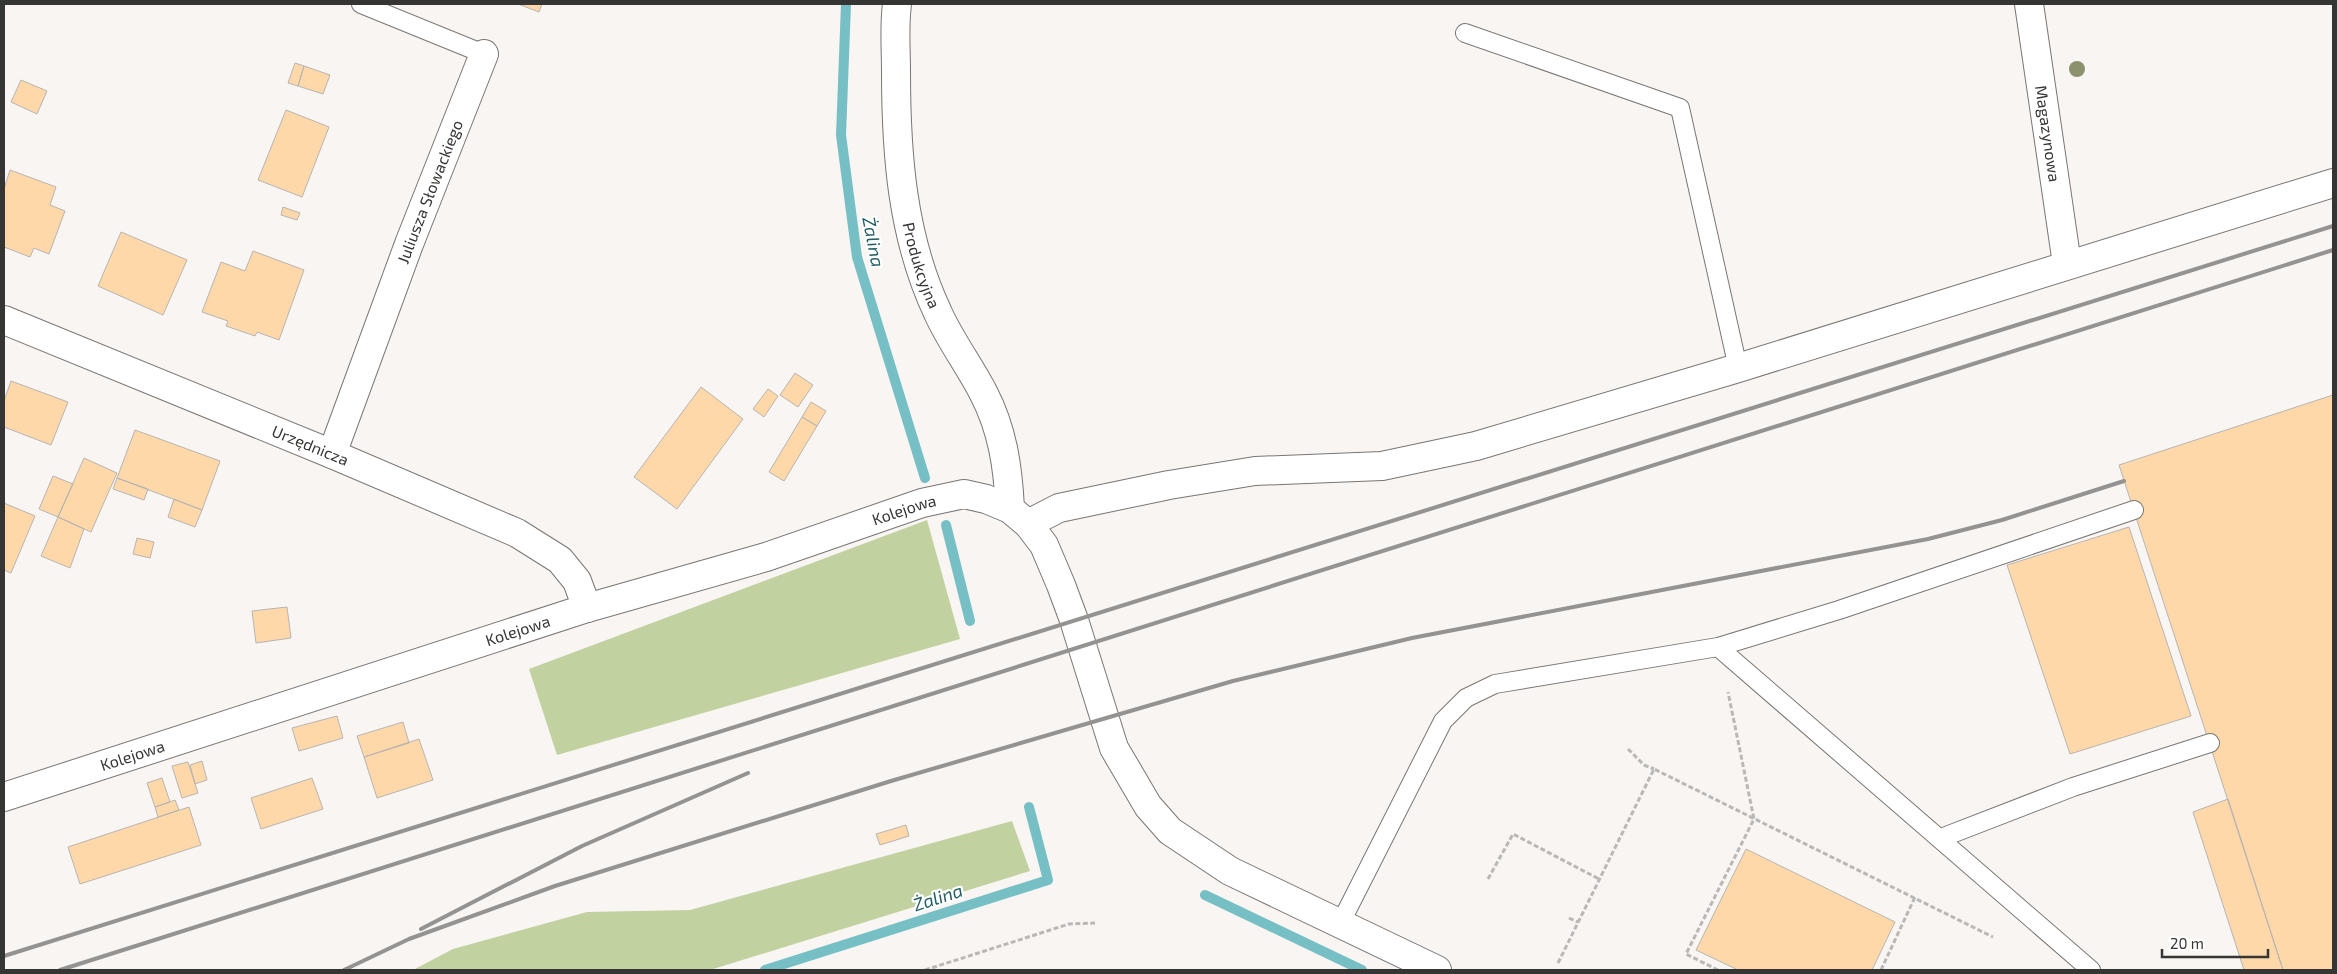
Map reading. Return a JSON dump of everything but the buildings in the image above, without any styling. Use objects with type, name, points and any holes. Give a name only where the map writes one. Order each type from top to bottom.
[{"type":"street","name":"Produkcyjna","points":[[897,4],[896,98],[899,170],[905,212],[917,260],[938,314],[984,394],[1001,435],[1019,517]]},
{"type":"street","name":"Magazynowa","points":[[2029,4],[2066,264]]},
{"type":"street","name":"Juliusza Słowackiego","points":[[332,454],[409,244],[484,54]]},
{"type":"street","points":[[1437,970],[1230,871],[1170,831],[1148,806],[1114,748],[1062,585],[1044,546],[1019,517],[1169,485],[1255,471],[1382,466],[1476,446],[1738,368],[2066,264],[2333,183]]},
{"type":"street","name":"Urzędnicza","points":[[4,320],[332,454],[524,538],[560,560],[577,581],[587,608]]},
{"type":"street","name":"Kolejowa","points":[[4,797],[587,608],[766,556],[922,503],[964,494],[986,499],[1019,517]]},
{"type":"lane","name":"Juliusza Słowackiego","points":[[361,4],[484,54]]},
{"type":"lane","points":[[1464,33],[1680,108],[1738,368]]},
{"type":"lane","points":[[1340,924],[1443,721],[1466,698],[1495,684],[1718,647],[1840,610],[2134,510]]},
{"type":"lane","points":[[1718,647],[1941,838],[2091,970]]},
{"type":"lane","points":[[1941,838],[2073,787],[2210,743]]},
{"type":"path","points":[[1718,647],[1754,819],[1686,954],[1718,970]]},
{"type":"path","points":[[1628,749],[1644,765],[1993,937]]},
{"type":"path","points":[[1558,963],[1654,769]]},
{"type":"path","points":[[1488,879],[1513,834],[1599,879]]},
{"type":"path","points":[[1881,970],[1915,897]]},
{"type":"path","points":[[1569,918],[1578,922]]},
{"type":"path","points":[[925,970],[1069,924],[1095,923]]},
{"type":"green space","points":[[927,520],[960,639],[557,755],[529,669]]},
{"type":"green space","points":[[1012,821],[1030,871],[710,970],[413,970],[453,949],[587,912],[690,910]]},
{"type":"waterway","name":"Żalina","points":[[846,4],[841,135],[857,257],[925,478]]},
{"type":"waterway","name":"Żalina","points":[[946,525],[970,621]]},
{"type":"waterway","name":"Żalina","points":[[765,970],[1048,880],[1029,807]]},
{"type":"waterway","points":[[1205,895],[1362,970]]},
{"type":"railway","points":[[4,956],[2333,226]]},
{"type":"railway","points":[[60,970],[2333,250]]},
{"type":"railway","points":[[344,970],[409,939],[555,886],[891,781],[1233,681],[1412,638],[1928,539],[2002,520],[2124,481]]},
{"type":"railway","points":[[421,929],[582,846],[748,773]]}]
